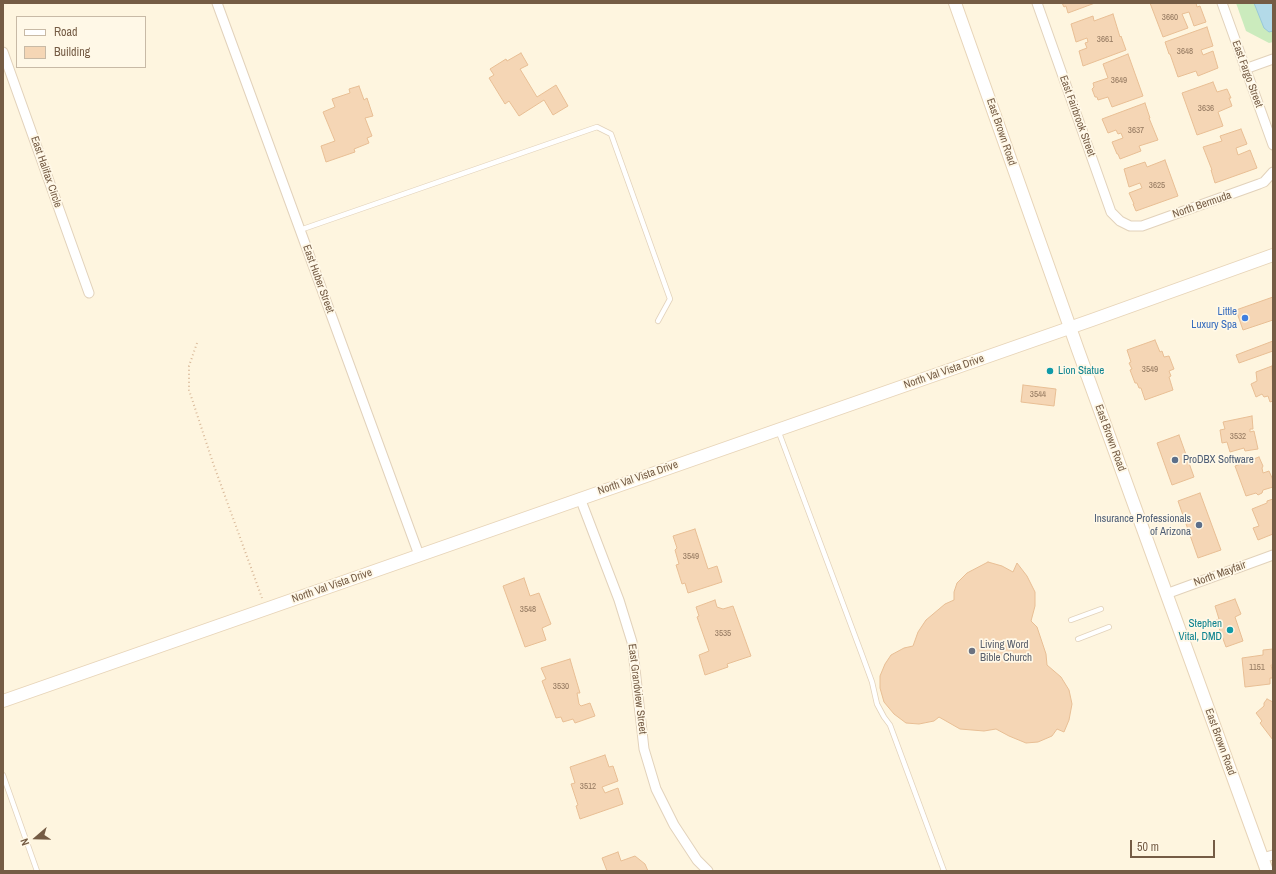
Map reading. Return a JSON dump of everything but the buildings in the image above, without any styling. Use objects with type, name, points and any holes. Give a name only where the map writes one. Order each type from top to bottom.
[{"type":"main road","name":"East Brown Road","points":[[955,3],[1070,328],[1266,865]]},
{"type":"main road","name":"North Val Vista Drive","points":[[3,701],[580,498],[1070,328],[1273,255]]},
{"type":"street","name":"East Huber Street","points":[[217,3],[419,555]]},
{"type":"street","name":"East Fairbrook Street","points":[[1037,3],[1111,212],[1114,217],[1125,224]]},
{"type":"street","name":"East Fargo Street","points":[[1222,3],[1273,145]]},
{"type":"street","name":"East Halifax Circle","points":[[3,52],[88,293]]},
{"type":"street","points":[[1246,69],[1273,59]]},
{"type":"street","name":"North Bermuda","points":[[1125,224],[1136,227],[1142,226],[1259,184],[1273,172]]},
{"type":"street","name":"East Grandview Street","points":[[580,498],[620,600],[632,642],[644,749],[656,789],[674,825],[698,860],[708,871]]},
{"type":"street","name":"North Mayfair","points":[[1166,594],[1273,555]]},
{"type":"lane","points":[[300,230],[597,128],[611,134],[670,299],[658,321]]},
{"type":"lane","points":[[778,430],[872,682],[877,704],[890,725],[944,871]]},
{"type":"lane","points":[[1071,620],[1101,609]]},
{"type":"lane","points":[[1078,639],[1109,627]]},
{"type":"lane","points":[[3,775],[37,871]]},
{"type":"path","points":[[197,343],[189,366],[189,390],[213,463],[266,609]]},
{"type":"green space","points":[[1236,3],[1273,3],[1273,42],[1269,43],[1246,31]]},
{"type":"water","points":[[1254,3],[1273,3],[1273,31],[1269,32],[1264,28]]},
{"type":"place","name":"Little Luxury Spa","points":[[1245,318]]},
{"type":"place","name":"Lion Statue","points":[[1050,371]]},
{"type":"place","name":"ProDBX Software","points":[[1175,460]]},
{"type":"place","name":"Insurance Professionals of Arizona","points":[[1199,525]]},
{"type":"place","name":"Stephen Vital, DMD","points":[[1230,630]]},
{"type":"place","name":"Living Word Bible Church","points":[[972,651]]}]
